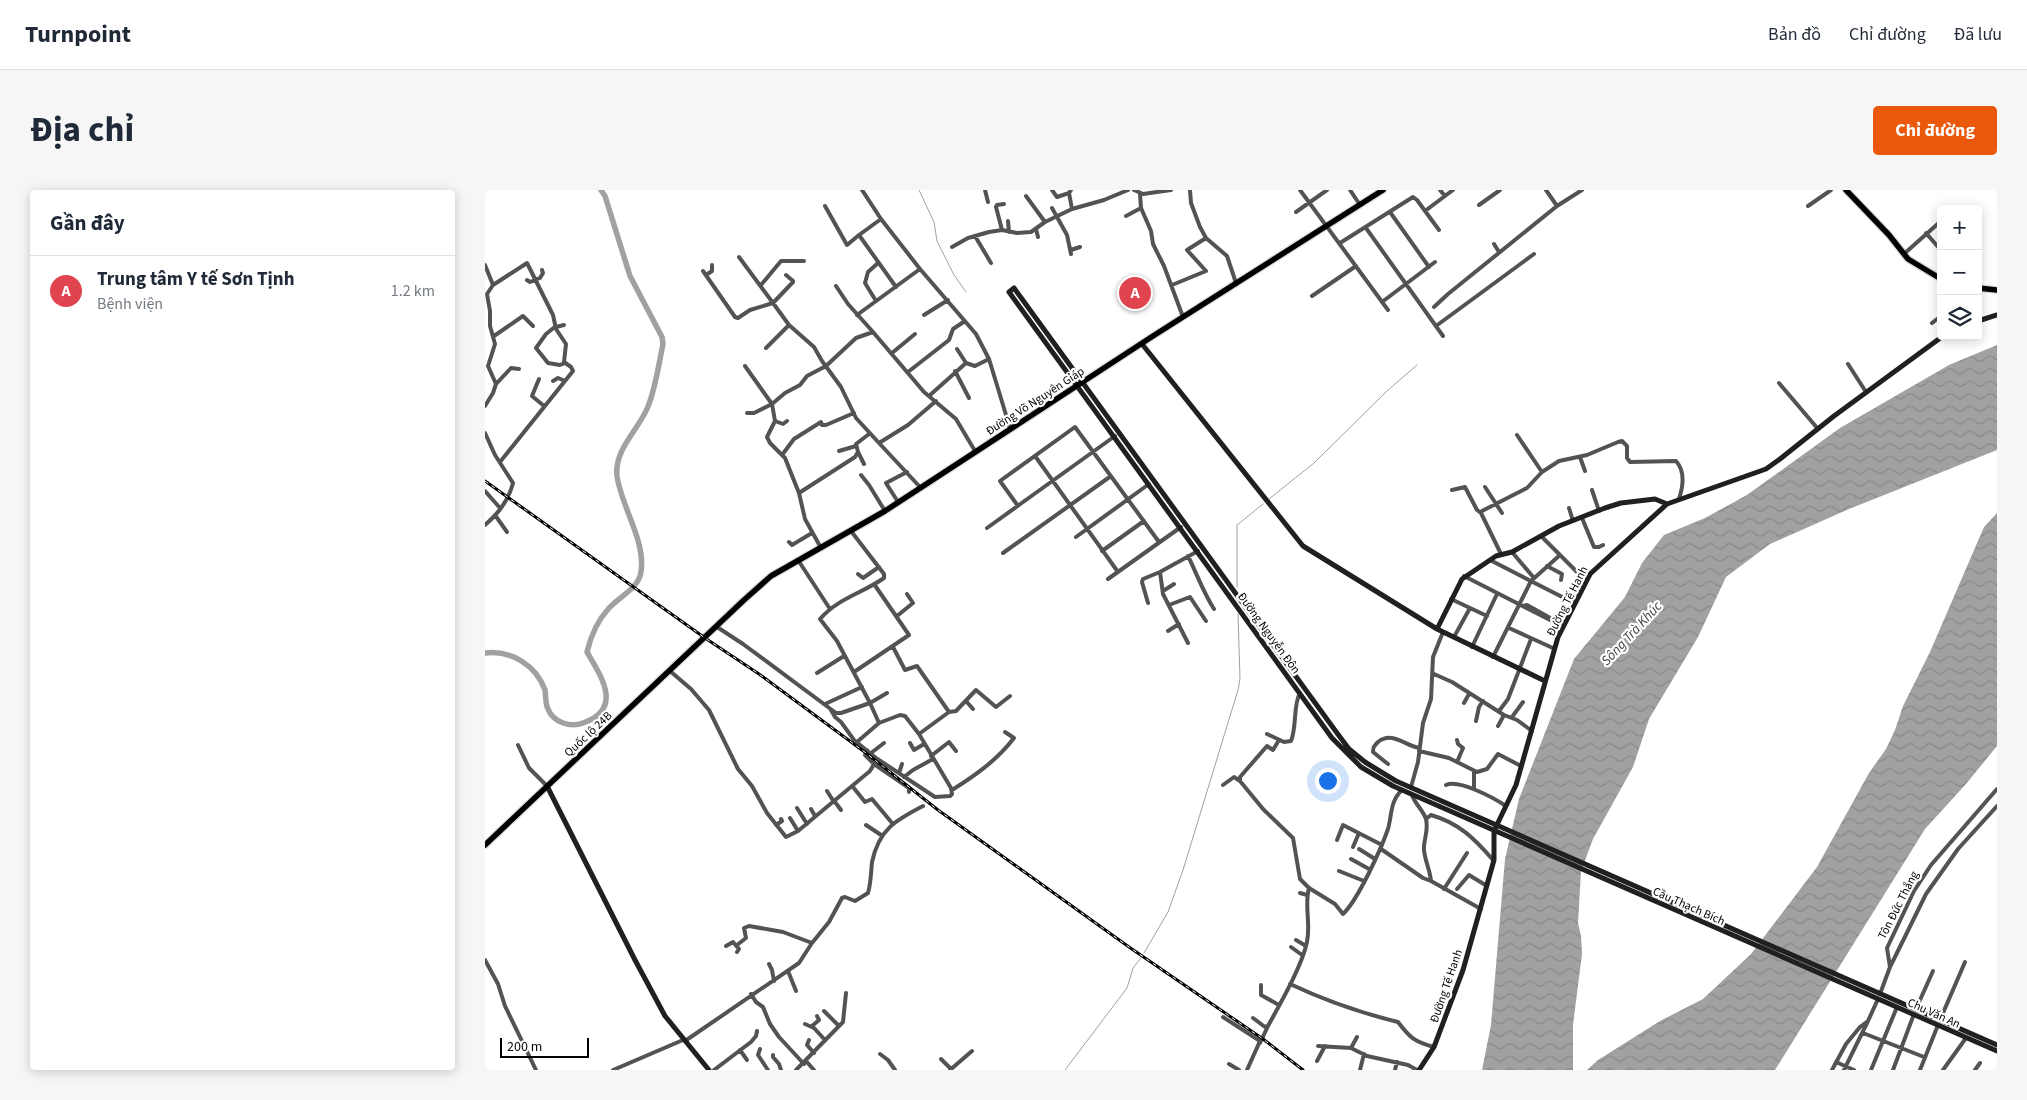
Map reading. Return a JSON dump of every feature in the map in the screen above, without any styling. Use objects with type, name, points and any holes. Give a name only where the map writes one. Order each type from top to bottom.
[{"type":"main road","name":"Đường Võ Nguyên Giáp","points":[[705,638],[771,576],[885,511],[975,451],[1383,190]]},
{"type":"main road","points":[[1846,190],[1905,253],[1937,274]]},
{"type":"main road","points":[[1982,287],[1997,289]]},
{"type":"main road","name":"Quốc lộ 24B","points":[[485,845],[705,638]]},
{"type":"street","points":[[862,190],[881,219],[920,270],[976,334],[989,359],[1011,428]]},
{"type":"street","points":[[985,190],[988,202]]},
{"type":"street","points":[[1052,190],[1057,197],[1070,191],[1072,209]]},
{"type":"street","points":[[952,247],[1002,230],[1026,233],[1072,209],[1104,200],[1114,192],[1129,190]]},
{"type":"street","points":[[1134,190],[1140,194],[1171,190]]},
{"type":"street","points":[[1190,190],[1194,212],[1207,238],[1227,256],[1236,283]]},
{"type":"street","points":[[1300,190],[1388,310]]},
{"type":"street","points":[[1297,212],[1327,190]]},
{"type":"street","points":[[1350,190],[1360,205]]},
{"type":"street","points":[[1440,190],[1445,196]]},
{"type":"street","points":[[1425,210],[1453,190]]},
{"type":"street","points":[[1479,205],[1500,190]]},
{"type":"street","points":[[1546,190],[1557,206]]},
{"type":"street","points":[[1434,307],[1447,294],[1557,206],[1582,190]]},
{"type":"street","points":[[1808,206],[1831,190]]},
{"type":"street","points":[[1140,194],[1141,208],[1183,317]]},
{"type":"street","points":[[1026,196],[1045,222]]},
{"type":"street","points":[[1340,244],[1413,198],[1425,210],[1439,230]]},
{"type":"street","points":[[1002,230],[996,207],[997,205],[1004,204]]},
{"type":"street","points":[[825,206],[847,245],[881,219]]},
{"type":"street","points":[[1052,208],[1067,235],[1071,252],[1080,247]]},
{"type":"street","points":[[1126,216],[1141,208]]},
{"type":"street","points":[[1390,212],[1429,267]]},
{"type":"street","points":[[1008,221],[1009,232]]},
{"type":"street","points":[[1905,253],[1937,224]]},
{"type":"street","points":[[1366,228],[1443,336]]},
{"type":"street","points":[[1036,229],[1038,237]]},
{"type":"street","points":[[1927,233],[1937,246]]},
{"type":"street","points":[[859,235],[896,287]]},
{"type":"street","points":[[1172,285],[1206,271],[1187,250],[1207,238]]},
{"type":"street","points":[[972,239],[991,263]]},
{"type":"street","points":[[1494,244],[1499,252]]},
{"type":"street","points":[[1436,326],[1534,254]]},
{"type":"street","points":[[739,257],[789,325],[814,347],[869,434],[920,487]]},
{"type":"street","points":[[761,285],[781,261],[804,261]]},
{"type":"street","points":[[1382,302],[1435,262]]},
{"type":"street","points":[[496,384],[488,366],[495,344],[490,326],[487,294],[493,285],[526,263],[529,265],[553,315],[556,327],[566,344],[565,363]]},
{"type":"street","points":[[875,302],[865,283],[868,272],[878,263]]},
{"type":"street","points":[[485,265],[493,285]]},
{"type":"street","points":[[712,265],[712,271],[704,273],[735,318],[750,310],[773,303],[793,282],[787,275]]},
{"type":"street","points":[[1312,296],[1356,266]]},
{"type":"street","points":[[527,280],[530,282],[542,276],[542,270]]},
{"type":"street","points":[[857,315],[920,270]]},
{"type":"street","points":[[499,274],[500,282]]},
{"type":"street","points":[[836,286],[857,315],[929,396],[956,419],[975,451]]},
{"type":"street","points":[[1015,288],[1080,384],[1009,292],[1015,288]]},
{"type":"street","points":[[924,315],[948,300]]},
{"type":"street","points":[[1982,319],[1997,315]]},
{"type":"street","points":[[494,336],[523,316],[533,326]]},
{"type":"street","points":[[1932,323],[1937,319]]},
{"type":"street","points":[[908,372],[949,340],[953,329],[965,320]]},
{"type":"street","points":[[563,325],[556,327],[546,334],[536,348],[548,363],[560,365],[565,363]]},
{"type":"street","points":[[766,348],[789,325]]},
{"type":"street","points":[[747,413],[754,413],[772,404],[785,393],[800,385],[807,376],[826,366],[856,338],[873,332]]},
{"type":"street","points":[[892,353],[915,334]]},
{"type":"street","name":"Đường Tế Hanh","points":[[1418,1070],[1434,1048],[1463,970],[1494,860],[1496,828],[1513,795],[1561,624],[1596,566],[1667,504],[1757,474],[1781,460],[1866,392],[1938,340]]},
{"type":"street","points":[[1142,344],[1303,546],[1437,629],[1545,681]]},
{"type":"street","points":[[957,349],[966,363],[975,366],[989,359]]},
{"type":"street","points":[[501,462],[573,371],[565,363]]},
{"type":"street","points":[[929,396],[966,363]]},
{"type":"street","points":[[1848,364],[1866,392]]},
{"type":"street","points":[[745,366],[772,404],[775,421],[767,437],[770,444],[785,458],[799,493],[805,519],[811,533],[821,548]]},
{"type":"street","points":[[485,406],[493,394],[496,384],[511,368],[519,369]]},
{"type":"street","points":[[955,371],[969,398]]},
{"type":"street","points":[[553,381],[558,378],[565,381]]},
{"type":"street","points":[[539,379],[532,396],[544,406]]},
{"type":"street","name":"Đường Nguyễn Đôn","points":[[1080,384],[1256,627],[1349,749],[1374,768],[1413,790],[1496,828]]},
{"type":"street","points":[[1779,384],[1818,429]]},
{"type":"street","points":[[879,443],[909,425],[936,401]]},
{"type":"street","points":[[782,455],[794,439],[821,422],[822,425],[826,425],[854,413]]},
{"type":"street","points":[[775,421],[783,424],[787,421]]},
{"type":"street","points":[[1017,506],[1000,481],[1075,427],[1159,542]]},
{"type":"street","points":[[485,434],[495,455],[513,483],[501,508],[485,524]]},
{"type":"street","points":[[864,464],[857,452],[856,446],[858,441],[869,434]]},
{"type":"street","points":[[987,528],[1117,435]]},
{"type":"street","points":[[1517,435],[1542,472]]},
{"type":"street","points":[[1481,513],[1527,488],[1542,472],[1559,460],[1581,457],[1621,441],[1627,446],[1627,458],[1630,462],[1676,461],[1682,470],[1682,490],[1679,499]]},
{"type":"street","points":[[839,451],[856,446]]},
{"type":"street","points":[[799,493],[855,457],[857,452]]},
{"type":"street","points":[[1035,456],[1118,572]]},
{"type":"street","points":[[1581,457],[1585,471]]},
{"type":"street","points":[[898,502],[886,483],[907,472]]},
{"type":"street","points":[[861,475],[885,511]]},
{"type":"street","points":[[1003,553],[1111,476]]},
{"type":"street","points":[[1076,536],[1152,482]]},
{"type":"street","points":[[1453,490],[1465,487],[1477,510],[1481,513],[1501,554]]},
{"type":"street","points":[[1485,487],[1502,513]]},
{"type":"street","points":[[1592,490],[1599,511]]},
{"type":"street","points":[[485,492],[501,508]]},
{"type":"street","points":[[1437,629],[1457,586],[1464,576],[1489,560],[1501,554],[1512,552],[1573,521],[1621,503],[1660,500],[1667,504]]},
{"type":"street","points":[[1569,508],[1573,521]]},
{"type":"street","points":[[495,516],[507,532]]},
{"type":"street","points":[[1582,518],[1594,547],[1599,547],[1603,544]]},
{"type":"street","points":[[1102,551],[1144,521]]},
{"type":"street","points":[[1108,579],[1183,525]]},
{"type":"street","points":[[851,531],[884,574],[884,578],[856,592],[820,619],[837,641],[879,723]]},
{"type":"street","points":[[789,542],[792,545],[811,533]]},
{"type":"street","points":[[1541,536],[1586,581]]},
{"type":"street","points":[[1148,603],[1142,581],[1200,550]]},
{"type":"street","points":[[1512,552],[1532,579]]},
{"type":"street","points":[[1493,657],[1522,605],[1532,579],[1560,555]]},
{"type":"street","points":[[1188,556],[1201,583],[1203,592],[1214,609]]},
{"type":"street","points":[[798,560],[831,609]]},
{"type":"street","points":[[1489,560],[1532,579],[1574,603]]},
{"type":"street","points":[[1547,566],[1562,574],[1561,580]]},
{"type":"street","points":[[858,574],[863,578],[879,567]]},
{"type":"street","points":[[1160,572],[1163,591],[1188,643]]},
{"type":"street","points":[[1464,576],[1497,594],[1522,605],[1527,605],[1561,624]]},
{"type":"street","points":[[854,672],[909,635],[874,584]]},
{"type":"street","points":[[1163,591],[1174,584]]},
{"type":"street","points":[[897,616],[913,603],[907,594]]},
{"type":"street","points":[[1472,647],[1497,594]]},
{"type":"street","points":[[1169,605],[1190,597],[1206,622]]},
{"type":"street","points":[[1451,599],[1487,616]]},
{"type":"street","points":[[1454,637],[1470,608]]},
{"type":"street","points":[[1168,631],[1179,624]]},
{"type":"street","points":[[717,627],[825,704],[857,742],[904,777],[935,797],[950,796],[952,790],[993,761],[1014,738],[1005,732]]},
{"type":"street","name":"Đường Nguyễn Đôn","points":[[1256,627],[1332,738],[1351,759],[1376,777],[1402,790],[1413,790]]},
{"type":"street","points":[[1509,628],[1555,649]]},
{"type":"street","points":[[1431,881],[1431,870],[1424,854],[1424,845],[1428,834],[1426,819],[1413,790],[1423,723],[1431,699],[1434,674],[1433,657],[1443,632]]},
{"type":"street","points":[[1499,711],[1508,699],[1531,639]]},
{"type":"street","points":[[893,647],[905,670],[917,666],[949,712]]},
{"type":"street","points":[[817,673],[844,656]]},
{"type":"street","points":[[670,671],[691,689],[709,710],[738,769],[752,786],[767,813],[787,837],[798,831],[853,787],[870,771],[874,764]]},
{"type":"street","points":[[1434,674],[1512,717],[1532,731]]},
{"type":"street","points":[[825,704],[862,687]]},
{"type":"street","points":[[919,734],[949,712],[955,711],[977,690],[996,708],[1010,696]]},
{"type":"street","points":[[831,710],[841,713],[870,703],[887,693]]},
{"type":"street","points":[[1267,734],[1287,743],[1293,740],[1297,700],[1300,693]]},
{"type":"street","points":[[1464,703],[1469,694]]},
{"type":"street","points":[[966,701],[973,709]]},
{"type":"street","points":[[1476,721],[1479,707],[1483,701]]},
{"type":"street","points":[[1512,717],[1523,702]]},
{"type":"street","points":[[1498,726],[1504,714]]},
{"type":"street","points":[[857,742],[879,723],[903,715],[919,734],[952,790]]},
{"type":"street","points":[[1389,764],[1373,752],[1375,746],[1383,738],[1389,737],[1449,758],[1474,771],[1483,772],[1487,770],[1499,754],[1521,766]]},
{"type":"street","points":[[1240,781],[1240,777],[1267,746],[1273,750],[1279,740]]},
{"type":"street","points":[[1457,740],[1458,744],[1463,748],[1457,762]]},
{"type":"street","points":[[904,777],[932,758],[949,742],[956,751]]},
{"type":"street","points":[[871,753],[884,743]]},
{"type":"street","points":[[910,744],[913,750],[924,744]]},
{"type":"street","points":[[518,745],[529,768],[547,786],[665,1016],[709,1070]]},
{"type":"street","points":[[867,750],[865,755],[874,764],[909,788],[909,792]]},
{"type":"street","points":[[899,773],[902,764]]},
{"type":"street","points":[[1474,771],[1474,788]]},
{"type":"street","points":[[1223,785],[1234,777],[1240,781],[1263,810],[1293,838],[1299,878],[1309,888],[1335,904],[1343,914],[1364,881],[1381,847],[1389,826],[1394,798],[1402,790]]},
{"type":"street","points":[[1446,785],[1452,783],[1474,788],[1506,806]]},
{"type":"street","points":[[853,787],[865,802],[872,799],[892,823]]},
{"type":"street","name":"Tôn Đức Thắng","points":[[1832,1070],[1852,1035],[1868,1021],[1890,967],[1887,948],[1903,914],[1931,864],[1997,789]]},
{"type":"street","points":[[827,791],[841,810]]},
{"type":"street","points":[[613,1070],[684,1040],[751,994],[788,972],[802,960],[811,943],[829,922],[843,897],[855,901],[868,893],[873,861],[881,835],[892,823],[923,806]]},
{"type":"street","points":[[1890,967],[1926,894],[1958,848],[1997,806]]},
{"type":"street","points":[[797,808],[807,824]]},
{"type":"street","points":[[811,809],[815,816]]},
{"type":"street","points":[[1426,819],[1431,815],[1461,827],[1494,860]]},
{"type":"street","points":[[790,818],[798,831]]},
{"type":"street","points":[[776,825],[782,822],[781,819]]},
{"type":"street","points":[[866,825],[881,835]]},
{"type":"street","points":[[1337,840],[1343,825],[1381,847],[1423,878],[1481,909]]},
{"type":"street","points":[[1963,827],[1971,834]]},
{"type":"street","name":"Cầu Thạch Bích","points":[[1496,828],[1864,990]]},
{"type":"street","points":[[1353,846],[1359,834]]},
{"type":"street","points":[[1950,841],[1958,848]]},
{"type":"street","points":[[1359,849],[1375,859]]},
{"type":"street","points":[[1444,889],[1467,853]]},
{"type":"street","points":[[1351,859],[1369,869]]},
{"type":"street","points":[[1339,871],[1364,881]]},
{"type":"street","points":[[1457,889],[1469,875],[1487,886]]},
{"type":"street","points":[[1247,1070],[1290,984],[1306,946],[1308,927],[1307,895],[1309,888]]},
{"type":"street","points":[[1300,893],[1307,895]]},
{"type":"street","points":[[1903,914],[1913,919]]},
{"type":"street","points":[[737,945],[747,938],[744,928],[749,926],[783,932],[811,943]]},
{"type":"street","points":[[1295,940],[1306,946]]},
{"type":"street","points":[[726,946],[732,942],[740,950],[737,952]]},
{"type":"street","points":[[1291,947],[1302,955]]},
{"type":"street","points":[[485,960],[498,984],[505,1006],[536,1070]]},
{"type":"street","points":[[1920,1070],[1965,962]]},
{"type":"street","points":[[769,964],[774,981]]},
{"type":"street","points":[[1893,1070],[1933,971]]},
{"type":"street","points":[[788,972],[796,991]]},
{"type":"street","points":[[1290,984],[1321,998],[1379,1018],[1398,1022],[1409,1036],[1417,1042],[1434,1048]]},
{"type":"street","points":[[1261,985],[1261,995],[1279,1005]]},
{"type":"street","name":"Chu Văn An","points":[[1864,990],[1967,1035],[1997,1052]]},
{"type":"street","points":[[796,1070],[843,1022],[846,993]]},
{"type":"street","points":[[751,994],[763,1007],[770,1024],[779,1037],[814,1070]]},
{"type":"street","name":"Chu Văn An","points":[[1879,996],[1897,1007],[1915,1012]]},
{"type":"street","points":[[1871,1070],[1897,1007]]},
{"type":"street","points":[[824,1011],[839,1026]]},
{"type":"street","points":[[812,1026],[819,1020],[817,1016]]},
{"type":"street","points":[[1223,1017],[1259,1040],[1260,1043]]},
{"type":"street","points":[[1253,1018],[1261,1024],[1268,1026]]},
{"type":"street","points":[[1845,1068],[1868,1021]]},
{"type":"street","points":[[805,1024],[812,1026],[825,1040]]},
{"type":"street","points":[[714,1070],[755,1038],[757,1031]]},
{"type":"street","points":[[1863,1033],[1925,1057]]},
{"type":"street","points":[[1852,1035],[1860,1039]]},
{"type":"street","points":[[1943,1070],[1967,1035]]},
{"type":"street","name":"Chu Văn An","points":[[1967,1035],[1997,1045]]},
{"type":"street","points":[[1351,1048],[1357,1037]]},
{"type":"street","points":[[809,1040],[807,1045],[814,1053]]},
{"type":"street","points":[[1318,1046],[1351,1048],[1364,1054],[1408,1064],[1418,1070]]},
{"type":"street","points":[[1317,1062],[1325,1046]]},
{"type":"street","points":[[760,1049],[758,1055],[768,1070]]},
{"type":"street","points":[[740,1050],[747,1060]]},
{"type":"street","points":[[941,1059],[950,1069],[972,1051]]},
{"type":"street","points":[[880,1054],[889,1060],[895,1070]]},
{"type":"street","points":[[1360,1070],[1364,1054]]},
{"type":"street","points":[[773,1055],[781,1070]]},
{"type":"street","points":[[1395,1070],[1397,1062]]},
{"type":"street","points":[[1836,1062],[1845,1068],[1854,1070]]},
{"type":"street","points":[[1975,1070],[1980,1063]]},
{"type":"street","points":[[1229,1064],[1239,1070]]},
{"type":"water","name":"Sông Trà Khúc","points":[[1997,345],[1997,450],[1849,509],[1770,544],[1726,577],[1698,637],[1649,719],[1633,767],[1593,839],[1581,871],[1578,923],[1582,954],[1573,1025],[1573,1070],[1482,1070],[1491,1025],[1505,859],[1519,799],[1574,659],[1625,597],[1642,563],[1664,535],[1705,518],[1747,495],[1840,428],[1949,365]]},
{"type":"water","points":[[1997,513],[1997,746],[1925,829],[1775,1070],[1587,1070],[1598,1060],[1660,1021],[1703,999],[1751,954],[1817,867],[1869,773],[1886,749],[1903,706],[1930,652],[1984,527]]},
{"type":"waterway","points":[[485,653],[504,654],[521,661],[529,667],[541,681],[550,714],[563,723],[573,725],[596,717],[603,709],[606,701],[606,691],[603,681],[587,652],[590,640],[605,613],[633,588],[641,572],[640,548],[619,487],[617,466],[624,447],[649,404],[663,344],[662,337],[630,276],[605,196],[601,190]]},
{"type":"waterway","points":[[919,190],[934,222],[937,241],[954,275],[966,292]]},
{"type":"waterway","points":[[1269,499],[1314,463],[1387,391],[1417,365]]},
{"type":"waterway","points":[[1237,587],[1237,525],[1263,504]]},
{"type":"waterway","points":[[1144,953],[1168,912],[1183,870],[1238,690],[1240,679],[1238,614]]},
{"type":"waterway","points":[[1065,1070],[1127,988],[1133,968],[1141,958]]},
{"type":"railway","points":[[485,481],[705,638],[759,674],[866,753],[938,810],[1129,947],[1263,1039],[1303,1070]]},
{"type":"place","name":"Trung tâm Y tế Sơn Tịnh","points":[[1135,293]]}]
